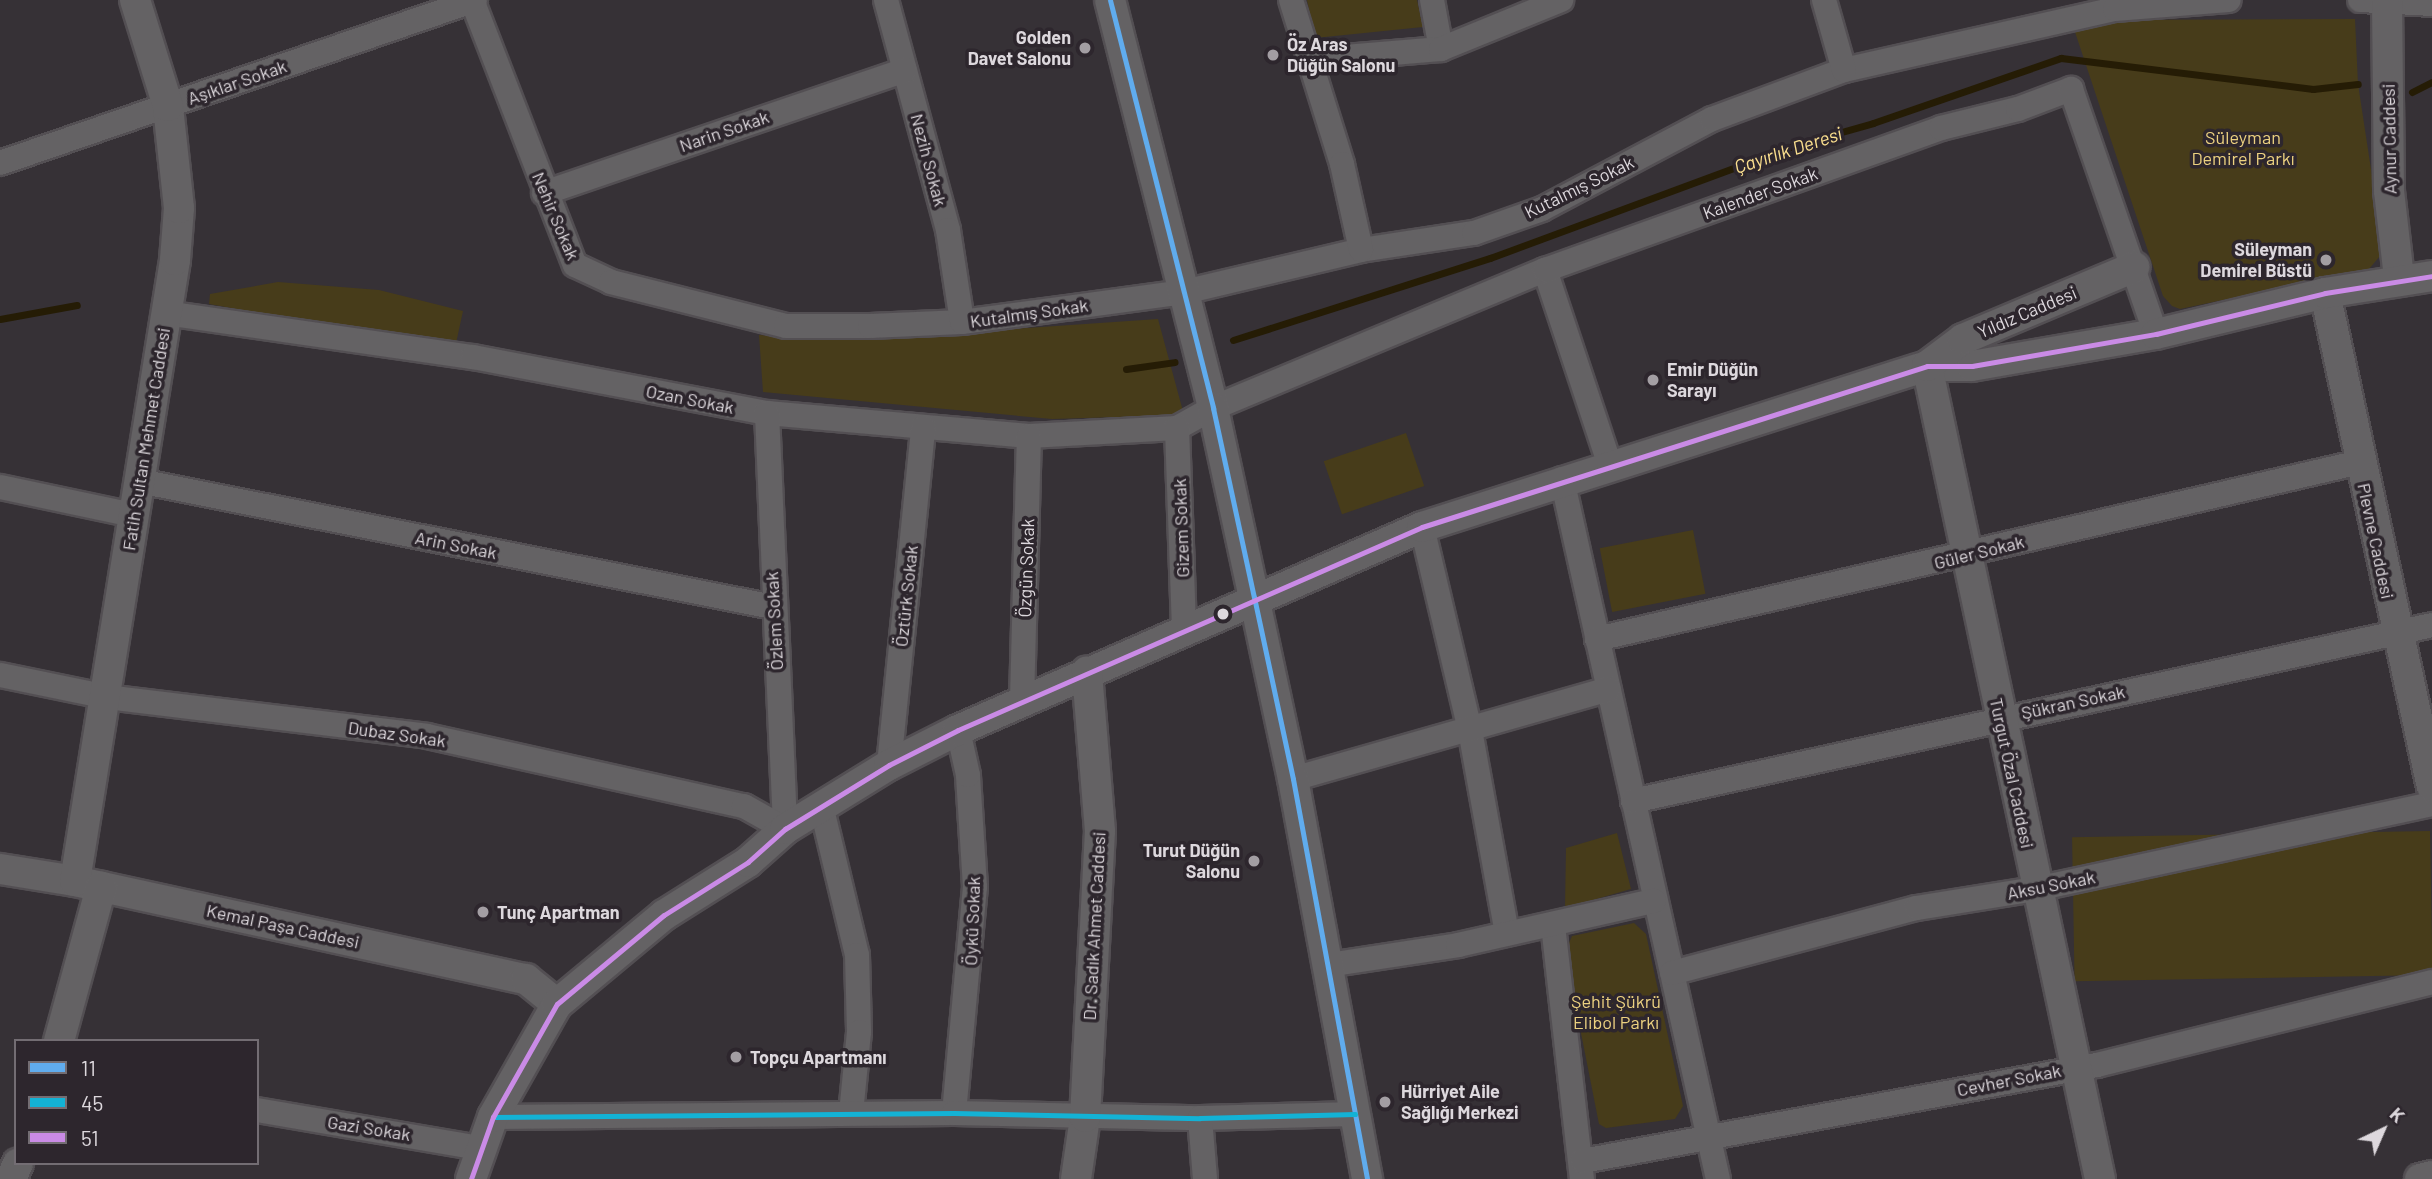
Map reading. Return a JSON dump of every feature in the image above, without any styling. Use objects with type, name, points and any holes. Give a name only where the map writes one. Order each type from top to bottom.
[{"type":"street","name":"Fatih Sultan Mehmet Caddesi","points":[[59,1039],[88,884],[107,697],[133,515],[175,260],[179,208],[168,106],[135,0]]},
{"type":"street","name":"Aşıklar Sokak","points":[[0,163],[473,0]]},
{"type":"street","name":"Nehir Sokak","points":[[473,0],[544,193],[575,265],[611,282],[747,317]]},
{"type":"street","name":"Nezih Sokak","points":[[886,0],[948,230],[962,322]]},
{"type":"street","points":[[1110,0],[1213,408],[1293,779],[1367,1179]]},
{"type":"street","points":[[1290,0],[1342,164],[1361,250]]},
{"type":"street","points":[[1433,0],[1441,48]]},
{"type":"street","points":[[1309,60],[1441,48],[1561,0]]},
{"type":"street","points":[[1824,0],[1844,70]]},
{"type":"street","name":"Kutalmış Sokak","points":[[747,317],[786,326],[962,322],[1184,292],[1361,250],[1474,233],[1542,209],[1712,119],[1844,70],[2115,9],[2229,0]]},
{"type":"street","points":[[2378,0],[2432,4]]},
{"type":"street","name":"Aynur Caddesi","points":[[2378,0],[2389,191],[2399,278]]},
{"type":"street","name":"Narin Sokak","points":[[544,193],[905,70]]},
{"type":"street","name":"Kalender Sokak","points":[[1213,408],[1545,270],[1941,128],[2018,109],[2071,89],[2156,334]]},
{"type":"street","name":"Yıldız Caddesi","points":[[1927,366],[1962,339],[2134,267]]},
{"type":"street","points":[[1545,270],[1610,465]]},
{"type":"street","name":"Yıldız Caddesi","points":[[471,1179],[493,1117],[557,1004],[664,915],[748,862],[785,829],[889,765],[958,730],[1254,597],[1422,527],[1562,479],[1927,366],[1972,366],[2156,334],[2325,293],[2399,278],[2432,276]]},
{"type":"street","name":"Plevne Caddesi","points":[[2325,293],[2395,632],[2432,787]]},
{"type":"street","name":"Ozan Sokak","points":[[168,302],[766,413],[1030,436],[1177,428],[1213,408]]},
{"type":"street","name":"Turgut Özal Caddesi","points":[[1927,366],[1969,554],[1999,718],[2100,1179]]},
{"type":"street","name":"Özlem Sokak","points":[[766,413],[785,829]]},
{"type":"street","name":"Öztürk Sokak","points":[[889,765],[923,428]]},
{"type":"street","name":"Gizem Sokak","points":[[1177,428],[1184,628]]},
{"type":"street","name":"Özgün Sokak","points":[[1022,701],[1030,436]]},
{"type":"street","name":"Güler Sokak","points":[[1597,639],[2360,463]]},
{"type":"street","points":[[1562,479],[1718,1179]]},
{"type":"street","name":"Arin Sokak","points":[[139,481],[773,607]]},
{"type":"street","points":[[0,487],[133,515]]},
{"type":"street","points":[[1422,527],[1470,730],[1507,934]]},
{"type":"street","name":"Şükran Sokak","points":[[1633,801],[1999,718],[2432,625]]},
{"type":"street","name":"Dr. Sadık Ahmet Caddesi","points":[[1076,1179],[1085,1117],[1100,831],[1087,672]]},
{"type":"street","name":"Dubaz Sokak","points":[[0,675],[107,697],[427,736],[744,806],[785,829]]},
{"type":"street","points":[[1293,779],[1608,689]]},
{"type":"street","name":"Öykü Sokak","points":[[954,1113],[975,887],[968,775],[958,730]]},
{"type":"street","name":"Aksu Sokak","points":[[1672,973],[1917,908],[2036,889],[2432,804]]},
{"type":"street","points":[[821,805],[857,955],[859,1032],[851,1113]]},
{"type":"street","name":"Kemal Paşa Caddesi","points":[[0,869],[88,884],[526,979],[557,1004]]},
{"type":"street","points":[[1328,965],[1553,925],[1654,901]]},
{"type":"street","points":[[1553,925],[1582,1170]]},
{"type":"street","name":"Cevher Sokak","points":[[1582,1170],[1708,1136],[2075,1067],[2432,982]]},
{"type":"street","name":"Gazi Sokak","points":[[259,1110],[480,1148]]},
{"type":"street","points":[[493,1117],[954,1113],[1200,1118],[1355,1114]]},
{"type":"street","points":[[1200,1118],[1205,1179]]},
{"type":"street","points":[[2420,1179],[2432,1177]]},
{"type":"green space","points":[[1307,0],[1417,0],[1423,27],[1315,38]]},
{"type":"green space","name":"Süleyman Demirel Parkı","points":[[2355,19],[2358,84],[2383,248],[2380,256],[2369,269],[2180,309],[2172,306],[2163,296],[2073,26],[2113,20]]},
{"type":"green space","points":[[278,282],[379,290],[463,311],[455,348],[209,304],[210,294]]},
{"type":"green space","points":[[1158,319],[1184,415],[1052,419],[763,392],[759,335],[852,340]]},
{"type":"green space","points":[[1406,433],[1424,486],[1342,514],[1324,461]]},
{"type":"green space","points":[[1693,530],[1705,594],[1612,612],[1600,548]]},
{"type":"green space","points":[[2430,831],[2432,975],[2075,981],[2072,837]]},
{"type":"green space","points":[[1617,833],[1631,889],[1565,908],[1566,848]]},
{"type":"green space","name":"Şehit Şükrü Elibol Parkı","points":[[1634,923],[1646,934],[1683,1106],[1675,1119],[1606,1128],[1599,1124],[1565,952],[1572,936]]},
{"type":"waterway","name":"Çayırlık Deresi","points":[[1233,340],[1490,258],[1799,144],[1873,123],[2061,58],[2313,89],[2358,84]]},
{"type":"waterway","points":[[2412,92],[2432,82]]},
{"type":"waterway","name":"Çayırlık Deresi","points":[[0,319],[77,305]]},
{"type":"waterway","name":"Çayırlık Deresi","points":[[1126,369],[1175,362]]},
{"type":"transit line","name":"11","points":[[1110,0],[1213,408],[1293,779],[1367,1179]]},
{"type":"transit line","name":"51","points":[[471,1179],[493,1117],[557,1004],[664,915],[748,862],[785,829],[889,765],[958,730],[1422,527],[1927,366],[1972,366],[2156,334],[2325,293],[2432,276]]},
{"type":"transit line","name":"45","points":[[493,1117],[954,1113],[1200,1118],[1355,1114]]},
{"type":"place","name":"Golden Davet Salonu","points":[[1085,48]]},
{"type":"place","name":"Öz Aras Düğün Salonu","points":[[1273,55]]},
{"type":"place","name":"Süleyman Demirel Büstü","points":[[2326,260]]},
{"type":"place","name":"Emir Düğün Sarayı","points":[[1653,380]]},
{"type":"place","name":"Turut Düğün Salonu","points":[[1254,861]]},
{"type":"place","name":"Tunç Apartman","points":[[483,912]]},
{"type":"place","name":"Topçu Apartmanı","points":[[736,1057]]},
{"type":"place","name":"Hürriyet Aile Sağlığı Merkezi","points":[[1385,1102]]}]
